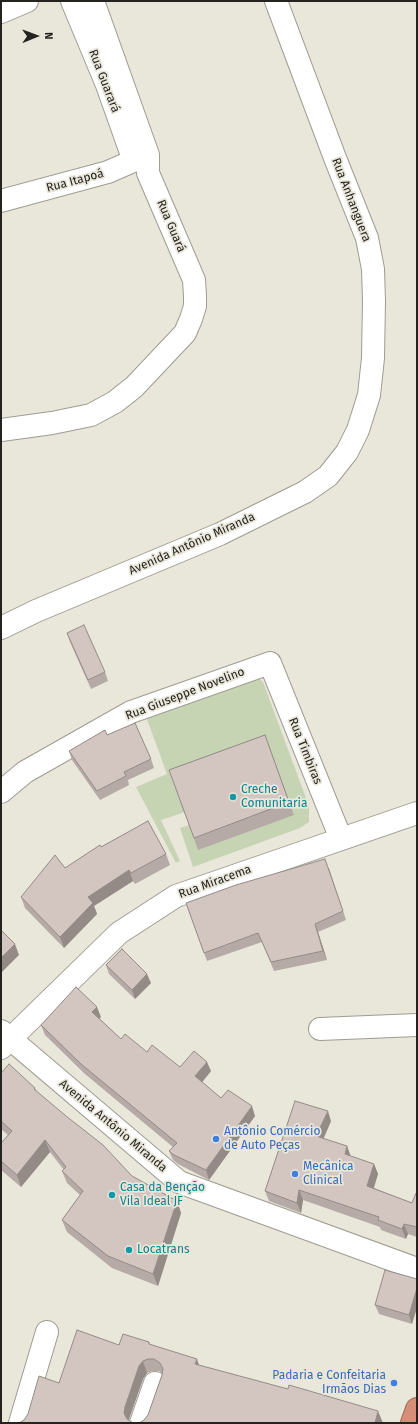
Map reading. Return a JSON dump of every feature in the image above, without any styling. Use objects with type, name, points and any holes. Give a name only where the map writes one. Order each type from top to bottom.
[{"type":"highway","points":[[412,1423],[417,1409]]},
{"type":"street","points":[[1,12],[27,1]]},
{"type":"street","name":"Rua Guarará","points":[[72,1],[107,85],[143,163]]},
{"type":"street","name":"Rua Guarará","points":[[93,1],[143,163]]},
{"type":"street","name":"Rua Anhanguera","points":[[276,1],[332,151],[367,238],[373,269],[373,358],[369,395],[358,430]]},
{"type":"street","name":"Rua Itapoá","points":[[1,201],[143,163]]},
{"type":"street","name":"Rua Guará","points":[[1,430],[52,423],[91,415],[115,402],[134,387],[185,333],[191,319],[194,306],[194,280],[143,163]]},
{"type":"street","name":"Avenida Antônio Miranda","points":[[1,628],[36,611],[220,534],[305,492],[328,476],[347,452],[358,430]]},
{"type":"street","name":"Rua Giuseppe Novelino","points":[[1,792],[25,772],[131,712],[270,663]]},
{"type":"street","name":"Rua Timbiras","points":[[270,663],[341,839]]},
{"type":"street","name":"Rua Miracema","points":[[4,1039],[119,933],[176,896],[417,813]]},
{"type":"street","points":[[320,1029],[417,1025]]},
{"type":"street","name":"Avenida Antônio Miranda","points":[[4,1039],[179,1182],[417,1269]]},
{"type":"street","points":[[20,1423],[47,1332]]},
{"type":"street","points":[[141,1423],[155,1382]]},
{"type":"green space","points":[[255,675],[263,682],[309,806],[309,822],[300,828],[193,867],[180,828],[189,825],[198,850],[185,812],[161,820],[180,861],[176,863],[136,787],[167,774],[144,711]]},
{"type":"building","points":[[84,625],[105,672],[88,680],[67,633]]},
{"type":"building","points":[[135,723],[151,759],[124,772],[126,776],[97,791],[69,751],[105,730],[107,735]]},
{"type":"building","name":"Creche Comunitaria","points":[[265,735],[289,802],[194,838],[169,770]]},
{"type":"building","points":[[148,821],[166,854],[131,873],[129,870],[88,897],[93,903],[60,937],[21,897],[55,855],[65,868],[100,845],[101,847]]},
{"type":"building","points":[[325,859],[343,911],[315,924],[323,951],[271,962],[258,933],[204,953],[186,903],[236,885]]},
{"type":"building","points":[[1,930],[15,944],[1,958]]},
{"type":"building","points":[[122,949],[147,974],[132,990],[106,965]]},
{"type":"building","points":[[76,987],[97,1007],[92,1012],[121,1039],[125,1034],[147,1052],[152,1045],[180,1067],[194,1051],[207,1062],[195,1076],[221,1098],[228,1090],[252,1106],[206,1170],[174,1155],[169,1151],[177,1143],[81,1064],[41,1025]]},
{"type":"building","points":[[9,1064],[35,1088],[34,1089],[103,1145],[132,1176],[177,1201],[153,1274],[108,1256],[62,1220],[83,1191],[62,1171],[66,1167],[45,1140],[17,1175],[1,1161],[1,1143],[12,1131],[1,1121],[1,1073]]},
{"type":"building","points":[[295,1101],[328,1111],[316,1136],[347,1146],[345,1154],[374,1164],[367,1186],[412,1203],[416,1193],[417,1194],[417,1227],[404,1224],[402,1229],[378,1220],[379,1217],[299,1190],[297,1203],[265,1191]]},
{"type":"building","points":[[385,1270],[417,1279],[417,1288],[409,1315],[375,1305]]},
{"type":"building","points":[[77,1330],[119,1345],[123,1334],[197,1359],[195,1364],[288,1389],[289,1385],[378,1411],[375,1423],[139,1423],[148,1415],[163,1369],[160,1363],[154,1359],[148,1359],[143,1361],[139,1366],[125,1407],[124,1413],[127,1419],[133,1423],[19,1423],[24,1420],[28,1414],[39,1376],[59,1383]]},
{"type":"place","name":"Creche Comunitaria","points":[[233,797]]},
{"type":"place","name":"Antônio Comércio de Auto Peças","points":[[216,1139]]},
{"type":"place","name":"Mecânica Clinical","points":[[295,1174]]},
{"type":"place","name":"Casa da Benção Vila Ideal JF","points":[[112,1195]]},
{"type":"place","name":"Locatrans","points":[[129,1250]]},
{"type":"place","name":"Padaria e Confeitaria Irmãos Dias","points":[[394,1383]]}]
